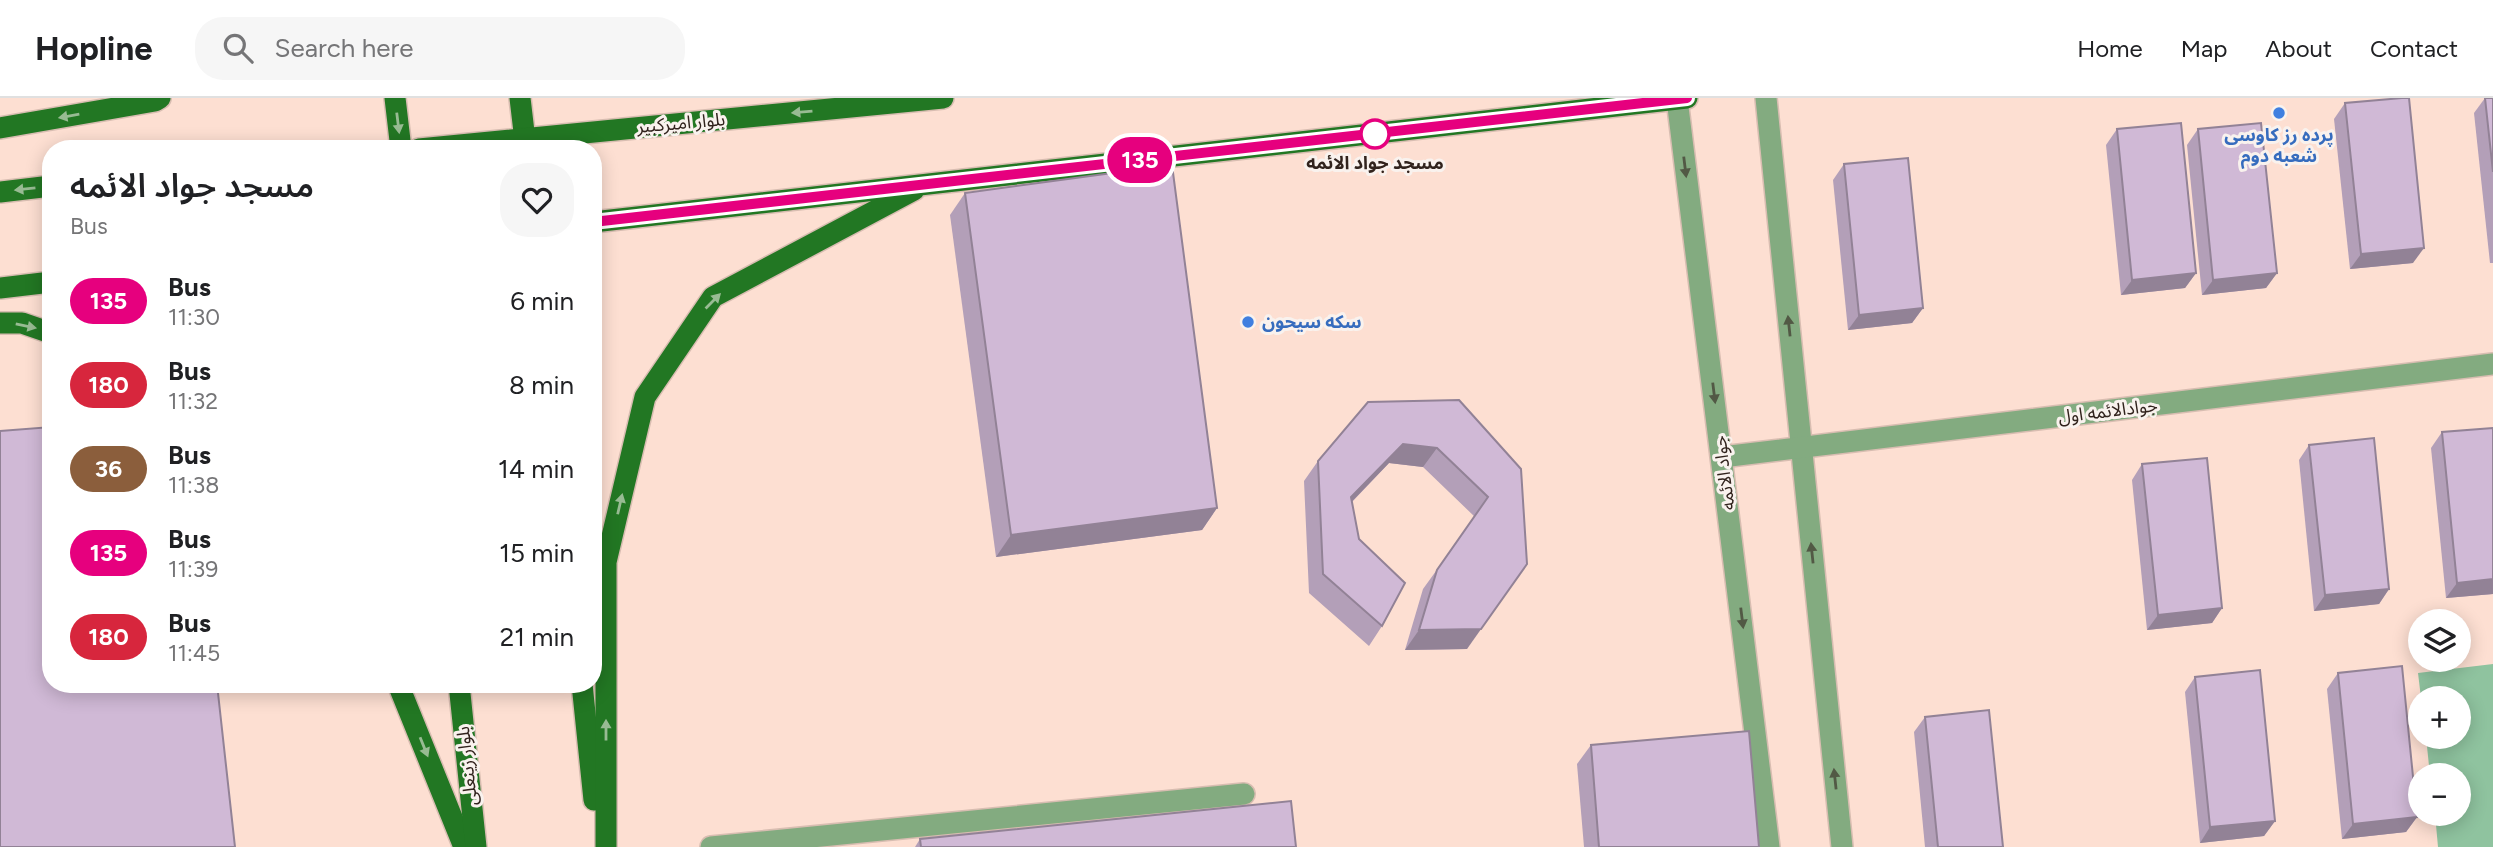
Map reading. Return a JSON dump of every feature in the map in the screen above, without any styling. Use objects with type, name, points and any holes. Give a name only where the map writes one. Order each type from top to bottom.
[{"type":"main road","points":[[0,128],[160,98]]},
{"type":"main road","points":[[396,98],[400,140]]},
{"type":"main road","points":[[520,98],[526,140]]},
{"type":"main road","points":[[851,98],[910,102]]},
{"type":"main road","name":"بلوار امیرکبیر","points":[[554,140],[943,98]]},
{"type":"main road","points":[[602,221],[1682,99]]},
{"type":"main road","points":[[606,847],[606,562],[645,397],[713,297],[925,185]]},
{"type":"main road","points":[[0,192],[42,187]]},
{"type":"main road","points":[[0,288],[42,283]]},
{"type":"main road","points":[[0,323],[22,323],[42,330]]},
{"type":"main road","points":[[402,693],[464,847]]},
{"type":"main road","name":"بلوار زینعلی","points":[[460,693],[476,847]]},
{"type":"main road","points":[[583,693],[599,847]]},
{"type":"street","points":[[1766,98],[1842,847]]},
{"type":"street","name":"جواد الائمه","points":[[1682,99],[1769,847]]},
{"type":"street","name":"جوادالائمه اول","points":[[1723,457],[2493,364]]},
{"type":"street","points":[[711,847],[1244,794]]},
{"type":"green space","points":[[2493,664],[2493,847],[2438,847],[2436,826],[2471,826],[2471,763],[2429,763],[2427,749],[2471,749],[2471,686],[2420,686],[2418,673],[2471,672],[2471,667]]},
{"type":"building","points":[[2409,98],[2424,248],[2361,254],[2345,103]]},
{"type":"building","points":[[2485,98],[2493,98],[2493,172]]},
{"type":"building","points":[[2181,123],[2196,273],[2132,280],[2117,129]]},
{"type":"building","points":[[2261,123],[2277,273],[2213,280],[2198,129]]},
{"type":"building","points":[[1908,158],[1923,308],[1859,315],[1844,164]]},
{"type":"building","points":[[1172,165],[1217,508],[1011,535],[965,193]]},
{"type":"building","points":[[1459,400],[1521,469],[1527,564],[1481,629],[1419,630],[1437,570],[1488,497],[1437,448],[1403,444],[1351,497],[1359,539],[1405,583],[1382,626],[1323,574],[1318,461],[1368,402]]},
{"type":"building","points":[[42,428],[42,693],[218,693],[235,847],[0,847],[0,431]]},
{"type":"building","points":[[2493,428],[2493,579],[2457,583],[2442,432]]},
{"type":"building","points":[[2374,438],[2389,589],[2325,595],[2309,445]]},
{"type":"building","points":[[2207,458],[2222,608],[2158,615],[2142,464]]},
{"type":"building","points":[[2402,666],[2408,749],[2410,749],[2412,763],[2408,763],[2408,818],[2353,824],[2338,673]]},
{"type":"building","points":[[2260,670],[2275,821],[2210,827],[2195,677]]},
{"type":"building","points":[[1989,710],[2003,847],[1938,847],[1925,717]]},
{"type":"building","points":[[1749,731],[1759,847],[1599,847],[1591,745]]},
{"type":"building","points":[[1291,801],[1296,847],[921,847],[920,839]]},
{"type":"bus line","name":"135","points":[[602,221],[1687,98]]},
{"type":"place","name":"پرده رز کاوسی شعبه دوم","points":[[2279,113]]},
{"type":"place","name":"مسجد جواد الائمه","points":[[1375,134]]},
{"type":"place","name":"سکه سیحون","points":[[1248,322]]}]
